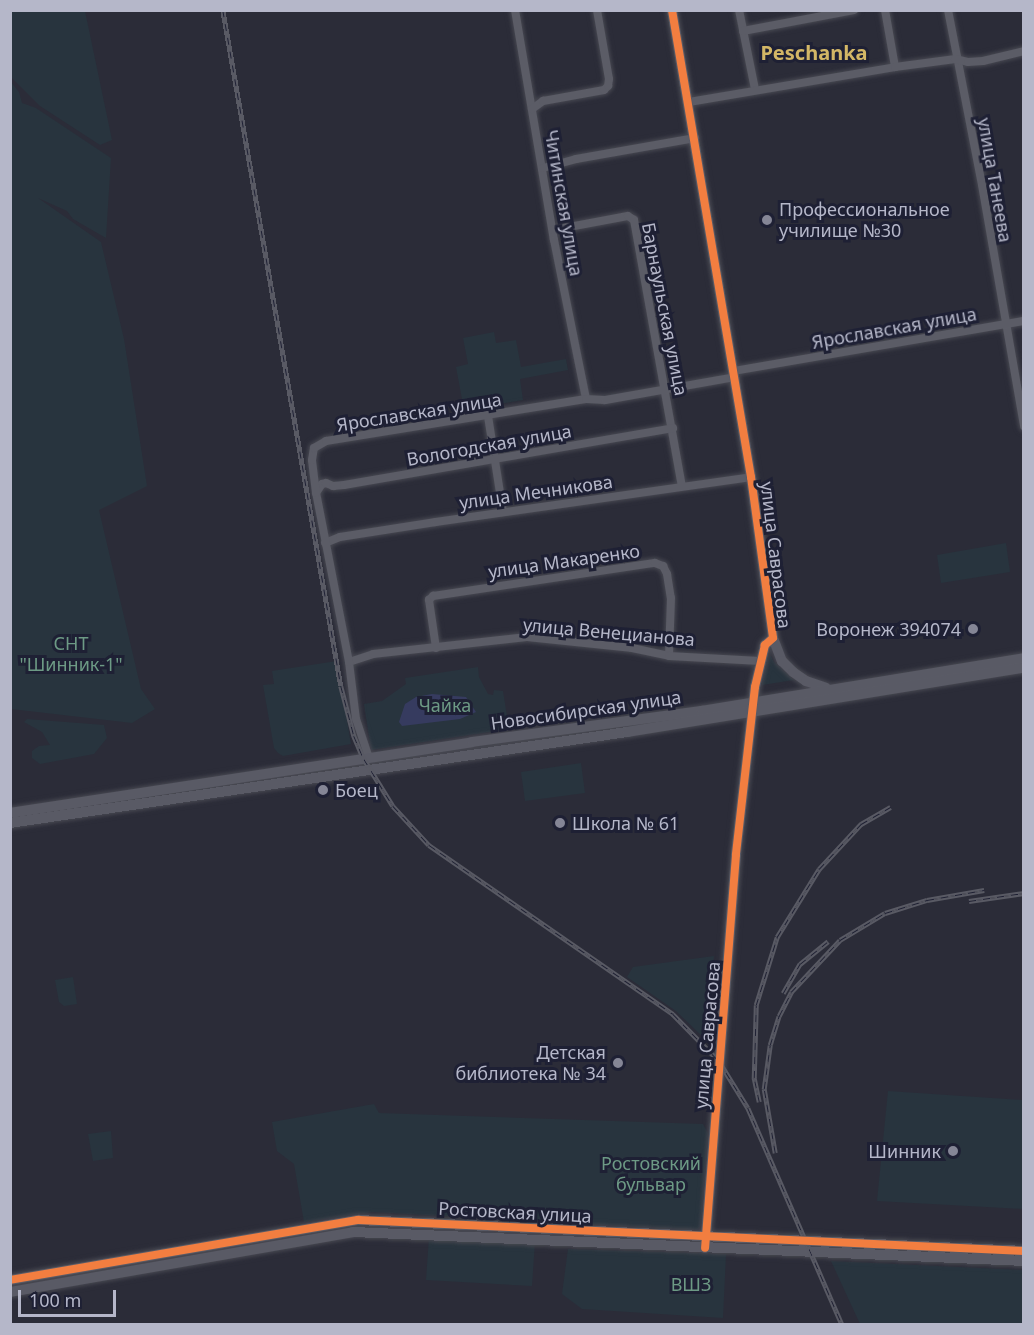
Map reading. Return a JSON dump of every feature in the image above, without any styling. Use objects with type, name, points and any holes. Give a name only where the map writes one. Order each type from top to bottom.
[{"type":"street","name":"Читинская улица","points":[[515,10],[585,399]]},
{"type":"street","points":[[532,109],[543,101],[604,90],[608,86],[609,79],[597,10]]},
{"type":"street","name":"улица Саврасова","points":[[672,10],[751,477],[773,638],[765,645],[760,661],[736,855],[705,1248]]},
{"type":"street","points":[[739,10],[755,89]]},
{"type":"street","points":[[742,31],[813,14],[854,10]]},
{"type":"street","points":[[885,10],[895,67]]},
{"type":"street","name":"улица Танеева","points":[[948,10],[982,185],[1023,426]]},
{"type":"street","points":[[689,102],[755,89],[803,85],[895,67],[956,59],[968,62],[1023,51]]},
{"type":"street","points":[[543,168],[576,159],[695,138]]},
{"type":"street","name":"Барнаульская улица","points":[[553,230],[628,216],[634,219],[682,486]]},
{"type":"street","name":"Ярославская улица","points":[[369,758],[356,719],[349,662],[316,493],[312,460],[314,448],[326,441],[585,399],[605,400],[666,390],[734,374],[1023,321]]},
{"type":"street","points":[[488,416],[503,512]]},
{"type":"street","name":"Вологодская улица","points":[[316,493],[322,484],[344,485],[673,428]]},
{"type":"street","name":"улица Мечникова","points":[[325,543],[340,537],[751,477]]},
{"type":"street","name":"улица Макаренко","points":[[436,648],[429,600],[433,596],[655,562],[663,566],[667,574],[671,598],[669,656]]},
{"type":"street","name":"улица Венецианова","points":[[349,662],[373,654],[527,637],[632,648],[669,656],[760,661]]},
{"type":"street","points":[[773,638],[782,661],[793,672],[806,681],[829,689]]},
{"type":"street","name":"Новосибирская улица","points":[[10,813],[369,758],[754,707],[829,689],[1023,658]]},
{"type":"street","name":"Новосибирская улица","points":[[10,823],[754,707],[1023,668]]},
{"type":"street","name":"Ростовская улица","points":[[352,1226],[705,1248],[1023,1261]]},
{"type":"street","name":"Ростовская улица","points":[[14,1285],[352,1226],[706,1236],[1023,1251]]},
{"type":"green space","points":[[10,11],[85,11],[112,140],[100,145],[40,106],[11,77]]},
{"type":"green space","name":"СНТ \"Шинник-1\"","points":[[11,82],[19,92],[22,103],[36,108],[111,158],[106,238],[73,219],[67,211],[38,198],[101,242],[124,339],[147,486],[99,510],[141,689],[155,709],[132,723],[11,709]]},
{"type":"green space","points":[[494,332],[496,343],[516,340],[521,367],[566,359],[568,370],[520,379],[523,400],[464,410],[456,367],[468,364],[463,338]]},
{"type":"green space","points":[[1006,543],[1010,572],[941,583],[937,555]]},
{"type":"green space","points":[[768,651],[774,662],[794,680],[762,685],[760,680]]},
{"type":"green space","points":[[337,661],[351,744],[283,756],[278,753],[274,748],[263,685],[274,684],[272,671]]},
{"type":"green space","name":"Чайка","points":[[478,667],[479,677],[488,694],[493,695],[494,690],[503,691],[509,729],[371,750],[364,704],[382,701],[406,684],[405,678]]},
{"type":"green space","points":[[27,719],[104,725],[107,738],[94,754],[40,764],[32,758],[32,751],[39,746],[50,745],[42,732],[24,722]]},
{"type":"green space","points":[[581,763],[585,793],[525,801],[521,772]]},
{"type":"green space","points":[[714,956],[707,1041],[676,1011],[627,977],[633,967]]},
{"type":"green space","points":[[73,977],[77,1004],[64,1006],[59,1002],[55,980]]},
{"type":"green space","name":"Шинник","points":[[888,1091],[1023,1100],[1023,1209],[877,1201]]},
{"type":"green space","name":"Ростовский бульвар","points":[[374,1104],[379,1113],[703,1124],[708,1133],[701,1226],[697,1230],[372,1212],[304,1222],[294,1164],[277,1151],[272,1122]]},
{"type":"green space","points":[[111,1131],[113,1158],[93,1161],[88,1134]]},
{"type":"green space","points":[[429,1237],[535,1242],[532,1286],[426,1280]]},
{"type":"green space","name":"ВШЗ","points":[[568,1249],[726,1254],[723,1318],[582,1309],[562,1294]]},
{"type":"green space","points":[[831,1261],[1023,1270],[1023,1324],[860,1324]]},
{"type":"water","points":[[432,694],[466,697],[476,712],[460,719],[402,726],[399,722],[405,704],[416,697]]},
{"type":"railway","points":[[223,10],[341,686],[354,736],[364,759],[393,806],[429,845],[673,1014],[719,1061],[748,1108],[842,1324]]},
{"type":"railway","points":[[759,1102],[754,1078],[756,1005],[777,937],[819,869],[861,824],[891,807]]},
{"type":"railway","points":[[775,1153],[764,1089],[770,1045],[779,1016],[791,992],[840,940],[885,913],[927,900],[984,890]]},
{"type":"railway","points":[[969,901],[1024,893]]},
{"type":"railway","points":[[783,993],[800,964],[828,941]]},
{"type":"cycle path","points":[[672,10],[751,477],[773,638],[765,645],[755,687],[736,855],[705,1248]]},
{"type":"cycle path","points":[[10,1280],[358,1220],[1024,1251]]},
{"type":"place","name":"Профессиональное училище №30","points":[[767,220]]},
{"type":"place","name":"Воронеж 394074","points":[[973,629]]},
{"type":"place","name":"Боец","points":[[323,790]]},
{"type":"place","name":"Школа № 61","points":[[560,823]]},
{"type":"place","name":"Детская библиотека № 34","points":[[618,1063]]},
{"type":"place","name":"Шинник","points":[[953,1151]]},
{"type":"district","name":"Peschanka","points":[[814,52]]}]
